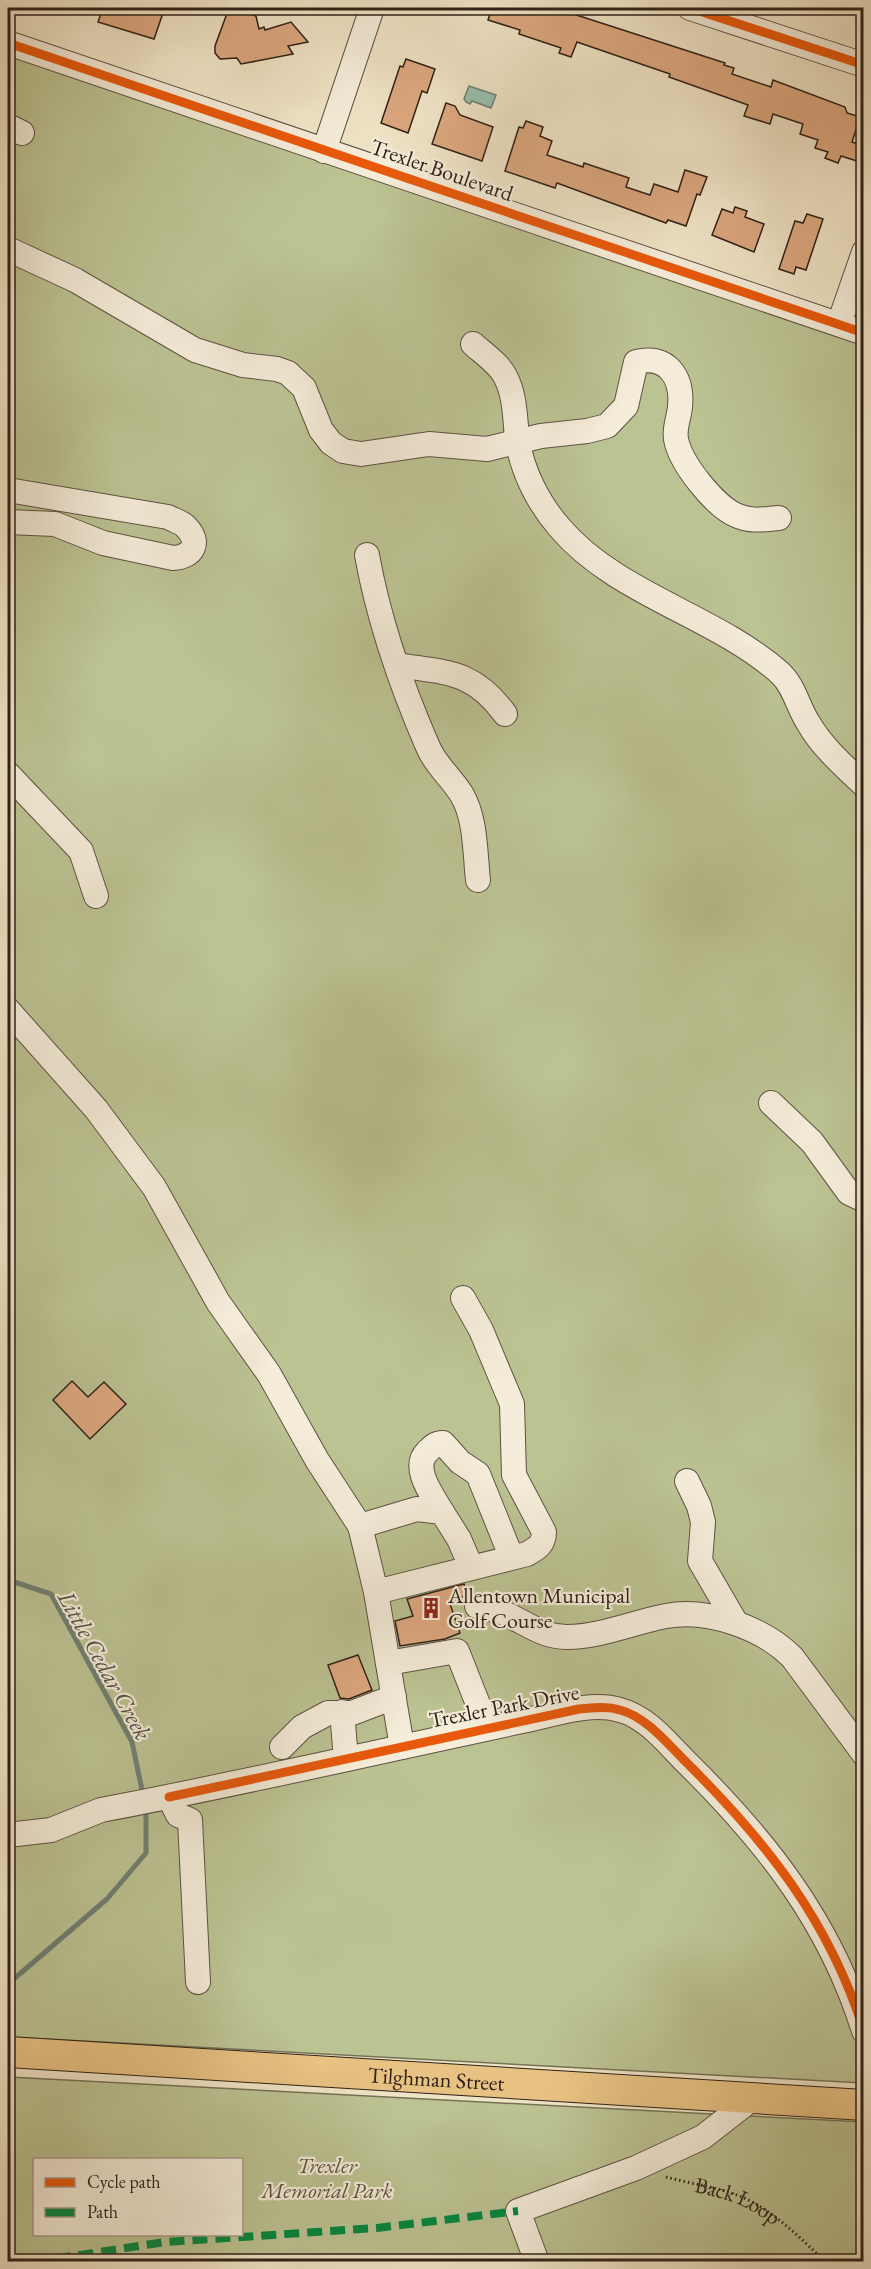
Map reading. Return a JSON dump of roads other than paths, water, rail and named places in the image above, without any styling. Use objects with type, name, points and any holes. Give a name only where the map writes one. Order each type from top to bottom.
[{"type":"main road","name":"Tilghman Street","points":[[8,2052],[864,2105]]},
{"type":"street","points":[[324,151],[372,8]]},
{"type":"street","points":[[690,8],[864,65]]},
{"type":"street","name":"Trexler Boulevard","points":[[8,43],[864,333]]},
{"type":"street","points":[[8,249],[75,280],[195,351],[243,365],[277,369],[288,373],[304,388],[321,430],[331,443],[343,451],[361,454],[429,444],[487,449],[518,440],[607,426],[626,406],[636,362],[651,358],[662,361],[672,371],[681,395],[676,438],[687,464],[723,506],[736,516],[750,520],[779,518]]},
{"type":"street","points":[[839,324],[864,252]]},
{"type":"street","points":[[473,344],[504,373],[511,395],[518,440],[531,485],[560,528],[595,560],[737,644],[782,675],[794,692],[817,736],[864,785]]},
{"type":"street","points":[[8,490],[168,517],[184,525],[192,535],[194,545],[191,553],[184,558],[173,558],[104,543],[55,524],[8,522]]},
{"type":"street","points":[[367,555],[379,615],[435,764],[463,797],[472,829],[478,880]]},
{"type":"street","points":[[397,665],[442,671],[470,680],[490,694],[505,714]]},
{"type":"street","points":[[8,774],[81,851],[96,896]]},
{"type":"street","points":[[8,1010],[74,1083],[138,1162],[165,1204],[218,1302],[269,1374],[317,1460],[360,1526],[376,1592],[402,1747]]},
{"type":"street","points":[[771,1102],[812,1142],[849,1193],[864,1200]]},
{"type":"street","points":[[376,1592],[511,1556],[527,1554],[541,1545],[544,1532],[514,1475],[512,1404],[481,1330],[463,1298]]},
{"type":"street","points":[[471,1567],[459,1539],[425,1482],[421,1467],[423,1456],[437,1443],[443,1443],[460,1462],[478,1474],[511,1556]]},
{"type":"street","points":[[687,1481],[699,1506],[703,1522],[700,1561],[736,1623]]},
{"type":"street","points":[[360,1526],[417,1509],[442,1512]]},
{"type":"street","points":[[477,1606],[506,1613],[540,1633],[567,1637],[667,1616],[711,1618],[736,1623],[781,1646],[864,1754]]},
{"type":"street","points":[[388,1663],[457,1651],[486,1727]]},
{"type":"street","points":[[282,1747],[302,1727],[328,1713],[352,1713],[394,1697]]},
{"type":"street","name":"Trexler Park Drive","points":[[8,1835],[51,1830],[101,1810],[402,1747],[486,1727],[579,1709],[604,1707],[621,1710],[651,1728],[718,1793],[769,1851],[811,1912],[838,1963],[864,2031]]},
{"type":"street","points":[[342,1712],[346,1759]]},
{"type":"street","points":[[163,1798],[178,1815],[190,1820],[198,1982]]},
{"type":"street","name":"Back Loop","points":[[530,2258],[518,2211],[636,2168],[703,2137],[753,2098]]},
{"type":"waterway","name":"Little Cedar Creek","points":[[8,1580],[51,1594],[132,1742],[143,1795]]},
{"type":"waterway","name":"Little Cedar Creek","points":[[8,1984],[107,1899],[146,1853],[146,1807]]},
{"type":"place","name":"Allentown Municipal Golf Course","points":[[431,1608]]},
{"type":"park label","name":"Trexler Memorial Park","points":[[327,2178]]}]
